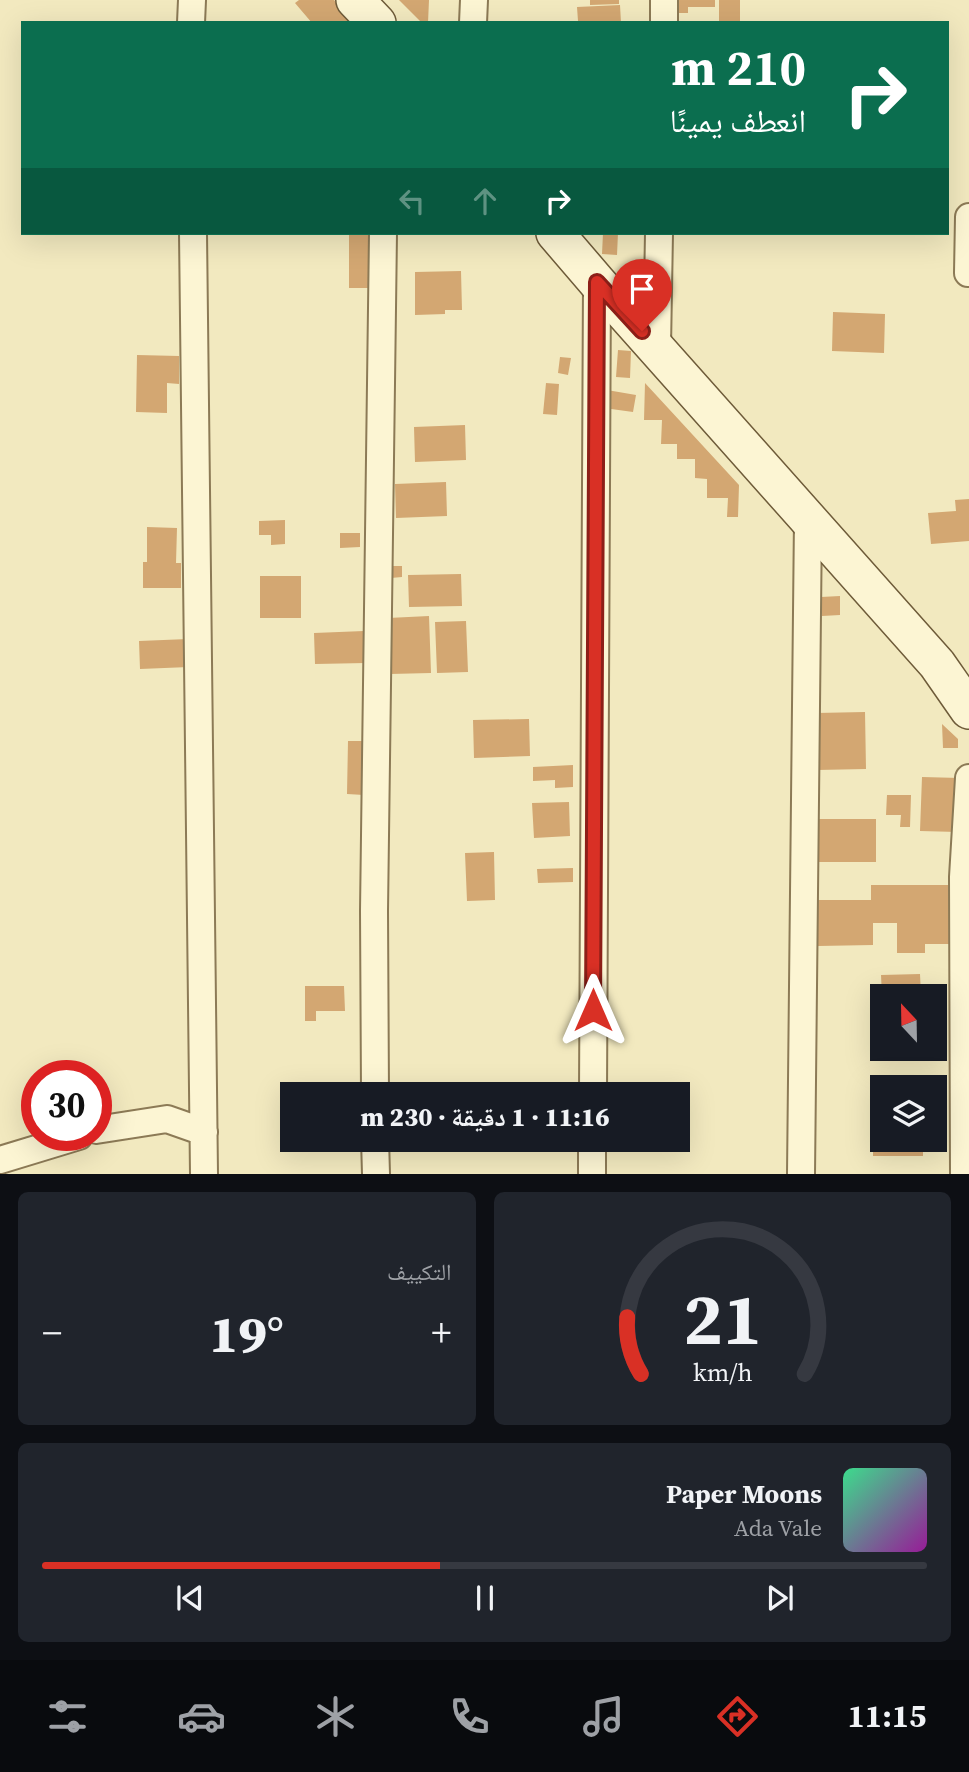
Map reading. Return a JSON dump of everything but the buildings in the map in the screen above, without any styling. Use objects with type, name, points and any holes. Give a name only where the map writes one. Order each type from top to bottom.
[{"type":"street","points":[[191,21],[192,0]]},
{"type":"street","points":[[355,0],[375,21]]},
{"type":"street","points":[[473,21],[474,0]]},
{"type":"street","points":[[664,0],[664,21]]},
{"type":"street","points":[[968,273],[969,217]]},
{"type":"street","points":[[193,235],[204,1174]]},
{"type":"street","points":[[375,1082],[374,911],[383,235]]},
{"type":"street","points":[[557,235],[937,664],[969,710]]},
{"type":"street","points":[[657,348],[659,235]]},
{"type":"street","points":[[593,1082],[597,282]]},
{"type":"street","points":[[801,1174],[808,519]]},
{"type":"street","points":[[964,1174],[962,877],[969,778]]},
{"type":"street","points":[[112,1127],[167,1118],[204,1132]]},
{"type":"street","points":[[0,1160],[30,1151]]},
{"type":"street","points":[[375,1152],[376,1174]]},
{"type":"street","points":[[592,1152],[592,1174]]},
{"type":"route","points":[[593,1010],[597,282],[642,331]]}]
